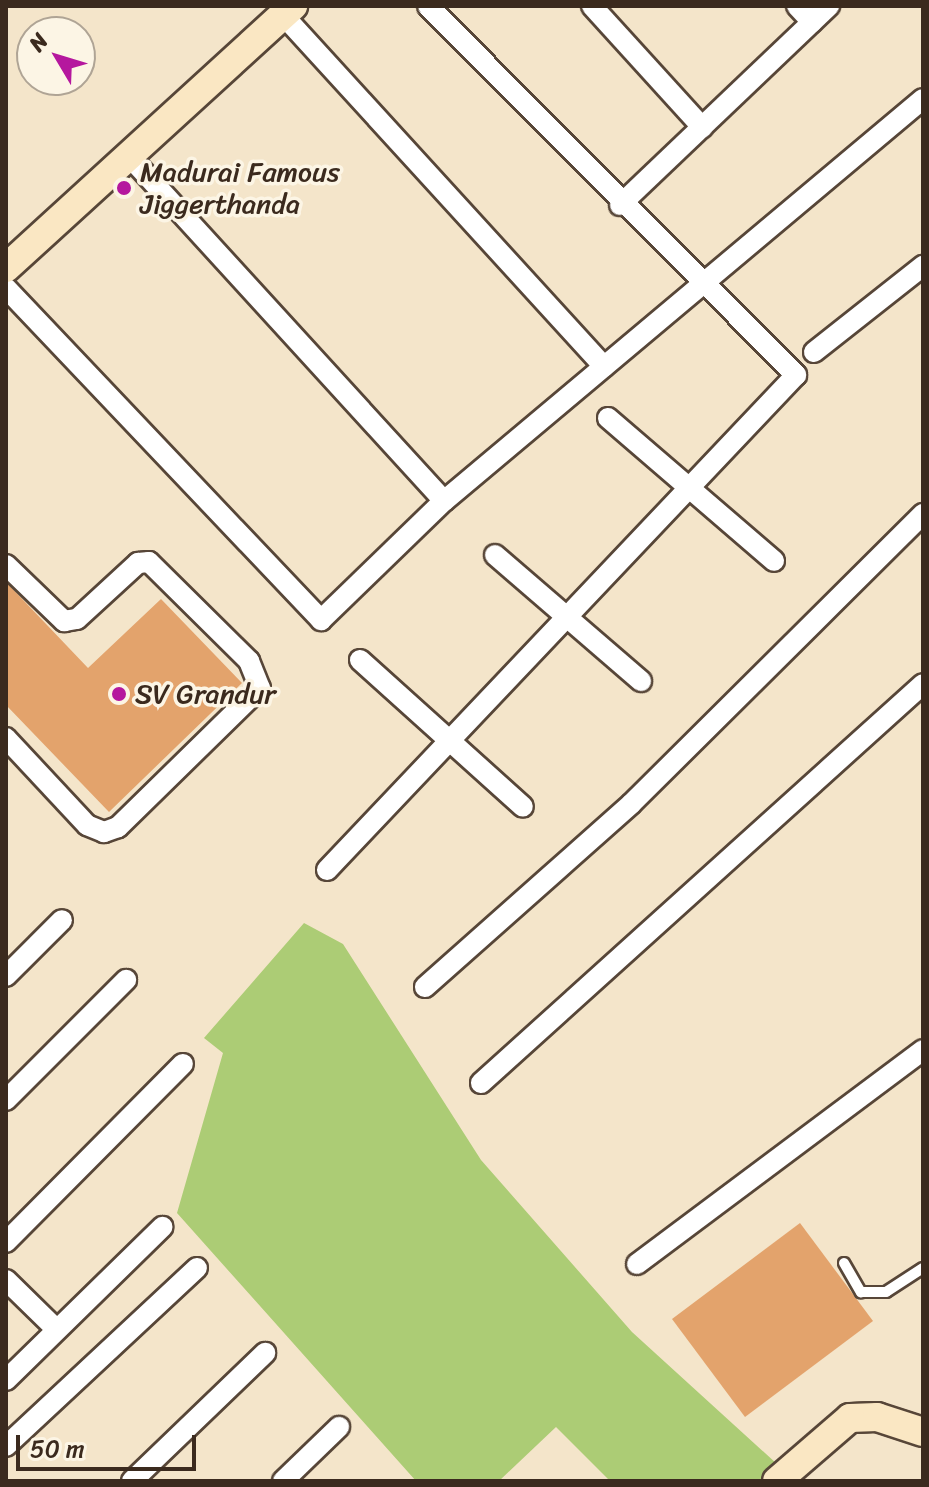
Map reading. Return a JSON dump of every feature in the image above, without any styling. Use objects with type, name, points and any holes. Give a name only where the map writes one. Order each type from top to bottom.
[{"type":"street","points":[[327,870],[687,486],[796,375],[620,205],[428,6]]},
{"type":"street","points":[[592,6],[702,127]]},
{"type":"street","points":[[797,6],[812,22]]},
{"type":"street","points":[[620,205],[829,6]]},
{"type":"street","points":[[6,268],[288,10],[604,367]]},
{"type":"street","points":[[6,288],[321,620],[444,501],[700,282],[921,105]]},
{"type":"street","points":[[129,156],[444,501]]},
{"type":"street","points":[[814,352],[923,266]]},
{"type":"street","points":[[608,418],[774,561]]},
{"type":"street","points":[[425,987],[631,804],[923,514]]},
{"type":"street","points":[[495,555],[641,681]]},
{"type":"street","points":[[6,565],[64,621],[77,619],[149,562],[249,661],[260,688],[118,827],[104,832],[87,825],[6,738]]},
{"type":"street","points":[[360,660],[523,807]]},
{"type":"street","points":[[481,1083],[923,684]]},
{"type":"street","points":[[6,976],[62,920]]},
{"type":"street","points":[[6,1100],[126,980]]},
{"type":"street","points":[[637,1264],[923,1050]]},
{"type":"street","points":[[6,1242],[183,1064]]},
{"type":"street","points":[[6,1380],[162,1227]]},
{"type":"street","points":[[6,1446],[197,1268]]},
{"type":"street","points":[[6,1280],[57,1330]]},
{"type":"street","points":[[132,1481],[265,1353]]},
{"type":"street","points":[[777,1481],[850,1418],[877,1417],[923,1432]]},
{"type":"street","points":[[283,1481],[339,1427]]},
{"type":"lane","points":[[844,1263],[861,1292],[886,1292],[923,1268]]},
{"type":"green space","points":[[304,923],[343,944],[481,1160],[632,1332],[777,1464],[759,1481],[610,1481],[556,1427],[499,1481],[416,1481],[177,1213],[223,1053],[204,1038]]},
{"type":"building","name":"SV Grandur","points":[[6,582],[88,668],[161,599],[242,683],[109,812],[6,705]]},
{"type":"building","points":[[800,1223],[873,1321],[745,1417],[672,1319]]},
{"type":"place","name":"Madurai Famous Jiggerthanda","points":[[124,188]]},
{"type":"place","name":"SV Grandur","points":[[119,694]]}]
